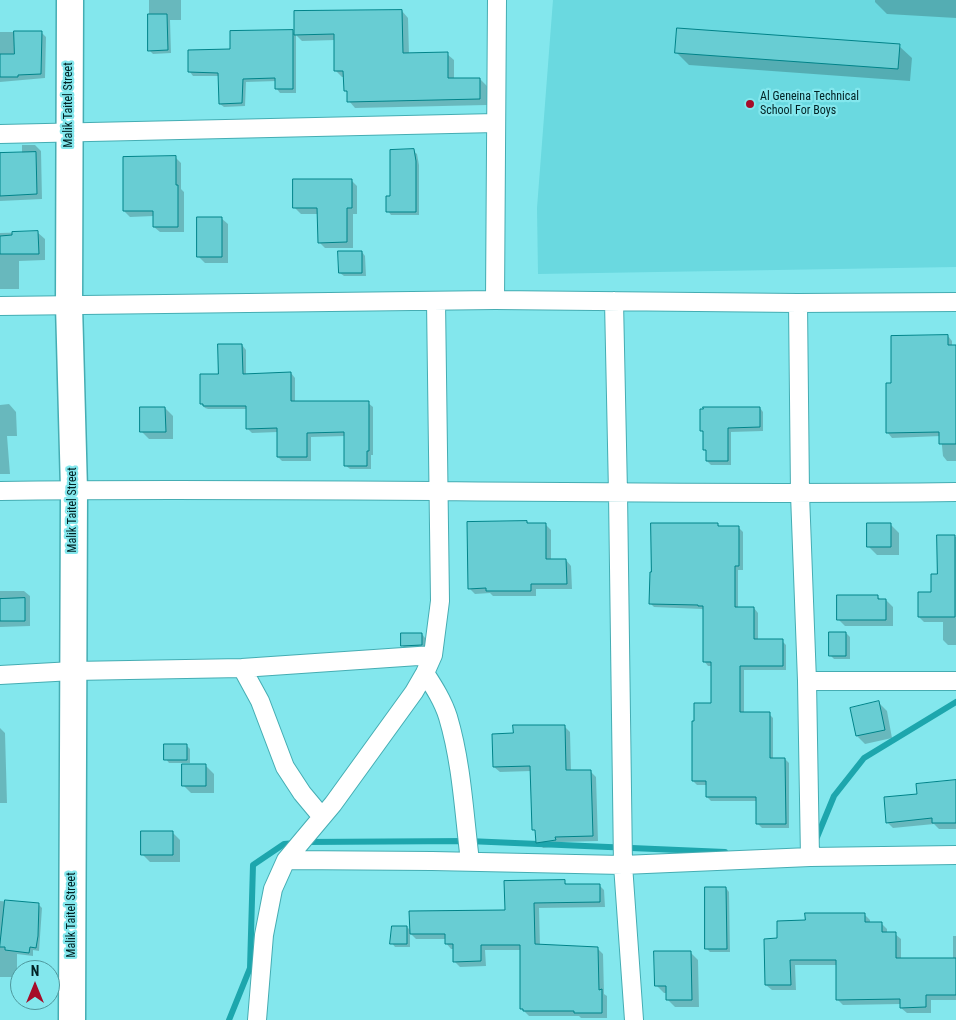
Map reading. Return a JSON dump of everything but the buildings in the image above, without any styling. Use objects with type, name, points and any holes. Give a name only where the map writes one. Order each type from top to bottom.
[{"type":"main road","name":"Malik Taitel Street","points":[[70,0],[70,305],[74,490],[72,1020]]},
{"type":"street","points":[[495,300],[497,0]]},
{"type":"street","points":[[0,134],[496,123]]},
{"type":"street","points":[[0,306],[495,300],[798,303],[956,302]]},
{"type":"street","points":[[257,1020],[264,935],[274,889],[286,860],[322,817],[408,700],[426,673],[433,655],[440,601],[436,301]]},
{"type":"street","points":[[614,301],[623,865],[634,1020]]},
{"type":"street","points":[[798,303],[800,494],[807,680],[810,857]]},
{"type":"street","points":[[0,491],[438,490],[800,494],[956,492]]},
{"type":"street","points":[[0,675],[72,670],[242,668],[433,655]]},
{"type":"street","points":[[242,668],[260,701],[285,767],[302,793],[322,817]]},
{"type":"street","points":[[426,673],[439,694],[448,717],[458,765],[470,861]]},
{"type":"street","points":[[807,680],[956,680]]},
{"type":"street","points":[[286,860],[470,861],[623,865],[810,857],[956,855]]},
{"type":"shaded area","name":"Al Geneina Technical School For Boys","points":[[553,0],[956,0],[956,267],[538,274],[537,208]]},
{"type":"waterway","points":[[815,842],[834,796],[864,758],[956,702]]},
{"type":"waterway","points":[[305,842],[468,841],[725,852]]},
{"type":"waterway","points":[[229,1020],[250,968],[253,865],[284,844],[296,843]]},
{"type":"place","name":"Al Geneina Technical School For Boys","points":[[750,104]]}]
